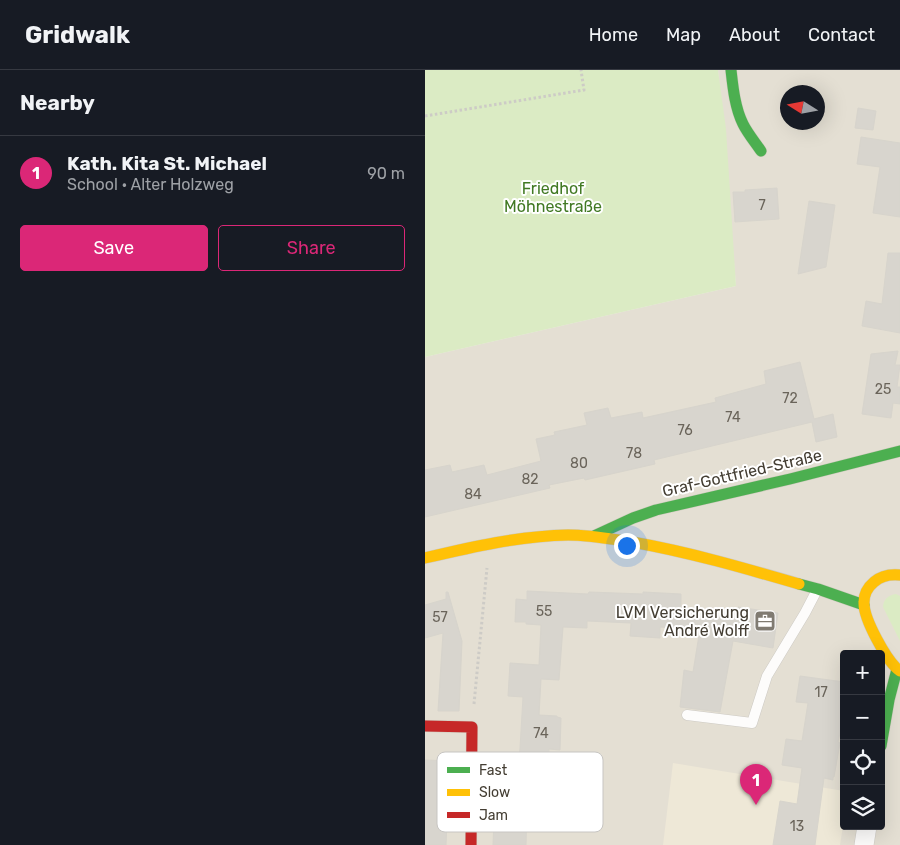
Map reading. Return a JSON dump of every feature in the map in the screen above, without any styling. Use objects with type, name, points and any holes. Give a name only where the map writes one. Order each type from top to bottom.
[{"type":"street","points":[[731,70],[736,105],[743,124],[761,151]]},
{"type":"street","name":"Graf-Gottfried-Straße","points":[[594,536],[633,518],[656,510],[900,451]]},
{"type":"street","name":"Graf-Gottfried-Straße","points":[[425,558],[521,538],[594,536],[683,552],[818,589],[864,605]]},
{"type":"street","points":[[882,740],[889,700],[899,670],[892,664],[866,615],[864,605],[865,594],[879,577],[889,574],[900,575]]},
{"type":"street","points":[[425,726],[472,727],[472,752]]},
{"type":"street","points":[[864,845],[866,830]]},
{"type":"street","points":[[471,832],[471,845]]},
{"type":"lane","points":[[687,715],[752,723],[767,676],[818,589]]},
{"type":"path","points":[[425,116],[584,90],[581,70]]},
{"type":"path","points":[[472,727],[490,543]]},
{"type":"shaded area","points":[[718,70],[900,70],[900,845],[425,845],[425,357],[736,286]]},
{"type":"shaded area","points":[[673,763],[840,790],[840,830],[842,830],[840,845],[663,845]]},
{"type":"green space","name":"Friedhof Möhnestraße","points":[[425,70],[718,70],[726,129],[736,286],[425,357]]},
{"type":"green space","points":[[896,594],[900,596],[900,641],[883,607],[887,598]]},
{"type":"building","points":[[858,108],[876,111],[873,130],[855,128]]},
{"type":"building","points":[[861,137],[900,143],[900,217],[873,213],[880,167],[857,164]]},
{"type":"building","points":[[777,188],[779,219],[735,222],[733,192]]},
{"type":"building","points":[[809,201],[835,205],[826,267],[798,274]]},
{"type":"building","points":[[888,253],[900,253],[900,333],[862,326],[866,301],[882,304]]},
{"type":"building","points":[[898,351],[895,365],[900,365],[897,387],[900,387],[900,404],[893,403],[891,418],[862,414],[871,354]]},
{"type":"building","points":[[800,362],[814,419],[833,414],[837,437],[816,442],[812,422],[654,460],[655,464],[585,480],[584,478],[549,485],[550,488],[425,517],[425,470],[450,465],[452,472],[484,465],[487,475],[541,461],[536,439],[555,435],[554,432],[587,425],[584,413],[608,408],[611,418],[642,412],[643,418],[716,402],[715,398],[766,384],[764,371]]},
{"type":"building","points":[[527,591],[588,594],[589,592],[643,594],[643,592],[681,594],[681,607],[737,617],[738,607],[778,613],[773,648],[733,641],[720,712],[680,707],[684,670],[693,672],[700,629],[660,627],[660,638],[630,636],[631,623],[587,621],[587,628],[563,627],[559,680],[541,679],[539,715],[561,718],[560,750],[549,749],[549,752],[520,752],[523,697],[508,696],[510,663],[539,665],[541,625],[515,622],[516,599],[527,600]]},
{"type":"building","points":[[446,592],[448,592],[462,641],[459,711],[438,711],[443,633],[425,638],[425,605],[446,599]]},
{"type":"building","points":[[800,676],[840,681],[840,733],[838,742],[840,743],[833,780],[824,778],[815,845],[773,845],[780,801],[797,804],[802,768],[782,765],[786,739],[802,741],[808,703],[796,702]]},
{"type":"building","points":[[425,760],[437,760],[437,832],[447,832],[446,845],[425,845]]},
{"type":"building","points":[[494,832],[526,832],[526,845],[493,845]]},
{"type":"traffic: fast","points":[[731,70],[740,118],[761,151]]},
{"type":"traffic: fast","points":[[594,536],[633,518],[656,510],[900,451]]},
{"type":"traffic: fast","points":[[799,584],[864,605]]},
{"type":"traffic: fast","points":[[882,740],[897,669]]},
{"type":"traffic: slow","points":[[425,558],[514,540],[568,535],[600,537],[674,551],[737,566],[799,584]]},
{"type":"traffic: slow","points":[[900,575],[886,576],[877,580],[867,591],[864,602],[867,618],[877,639],[889,659],[900,671]]},
{"type":"traffic: jam","points":[[425,726],[472,727],[472,752]]},
{"type":"traffic: jam","points":[[471,832],[471,845]]},
{"type":"place","name":"LVM Versicherung André Wolff","points":[[765,621]]},
{"type":"place","name":"Kath. Kita St. Michael","points":[[756,805]]}]
